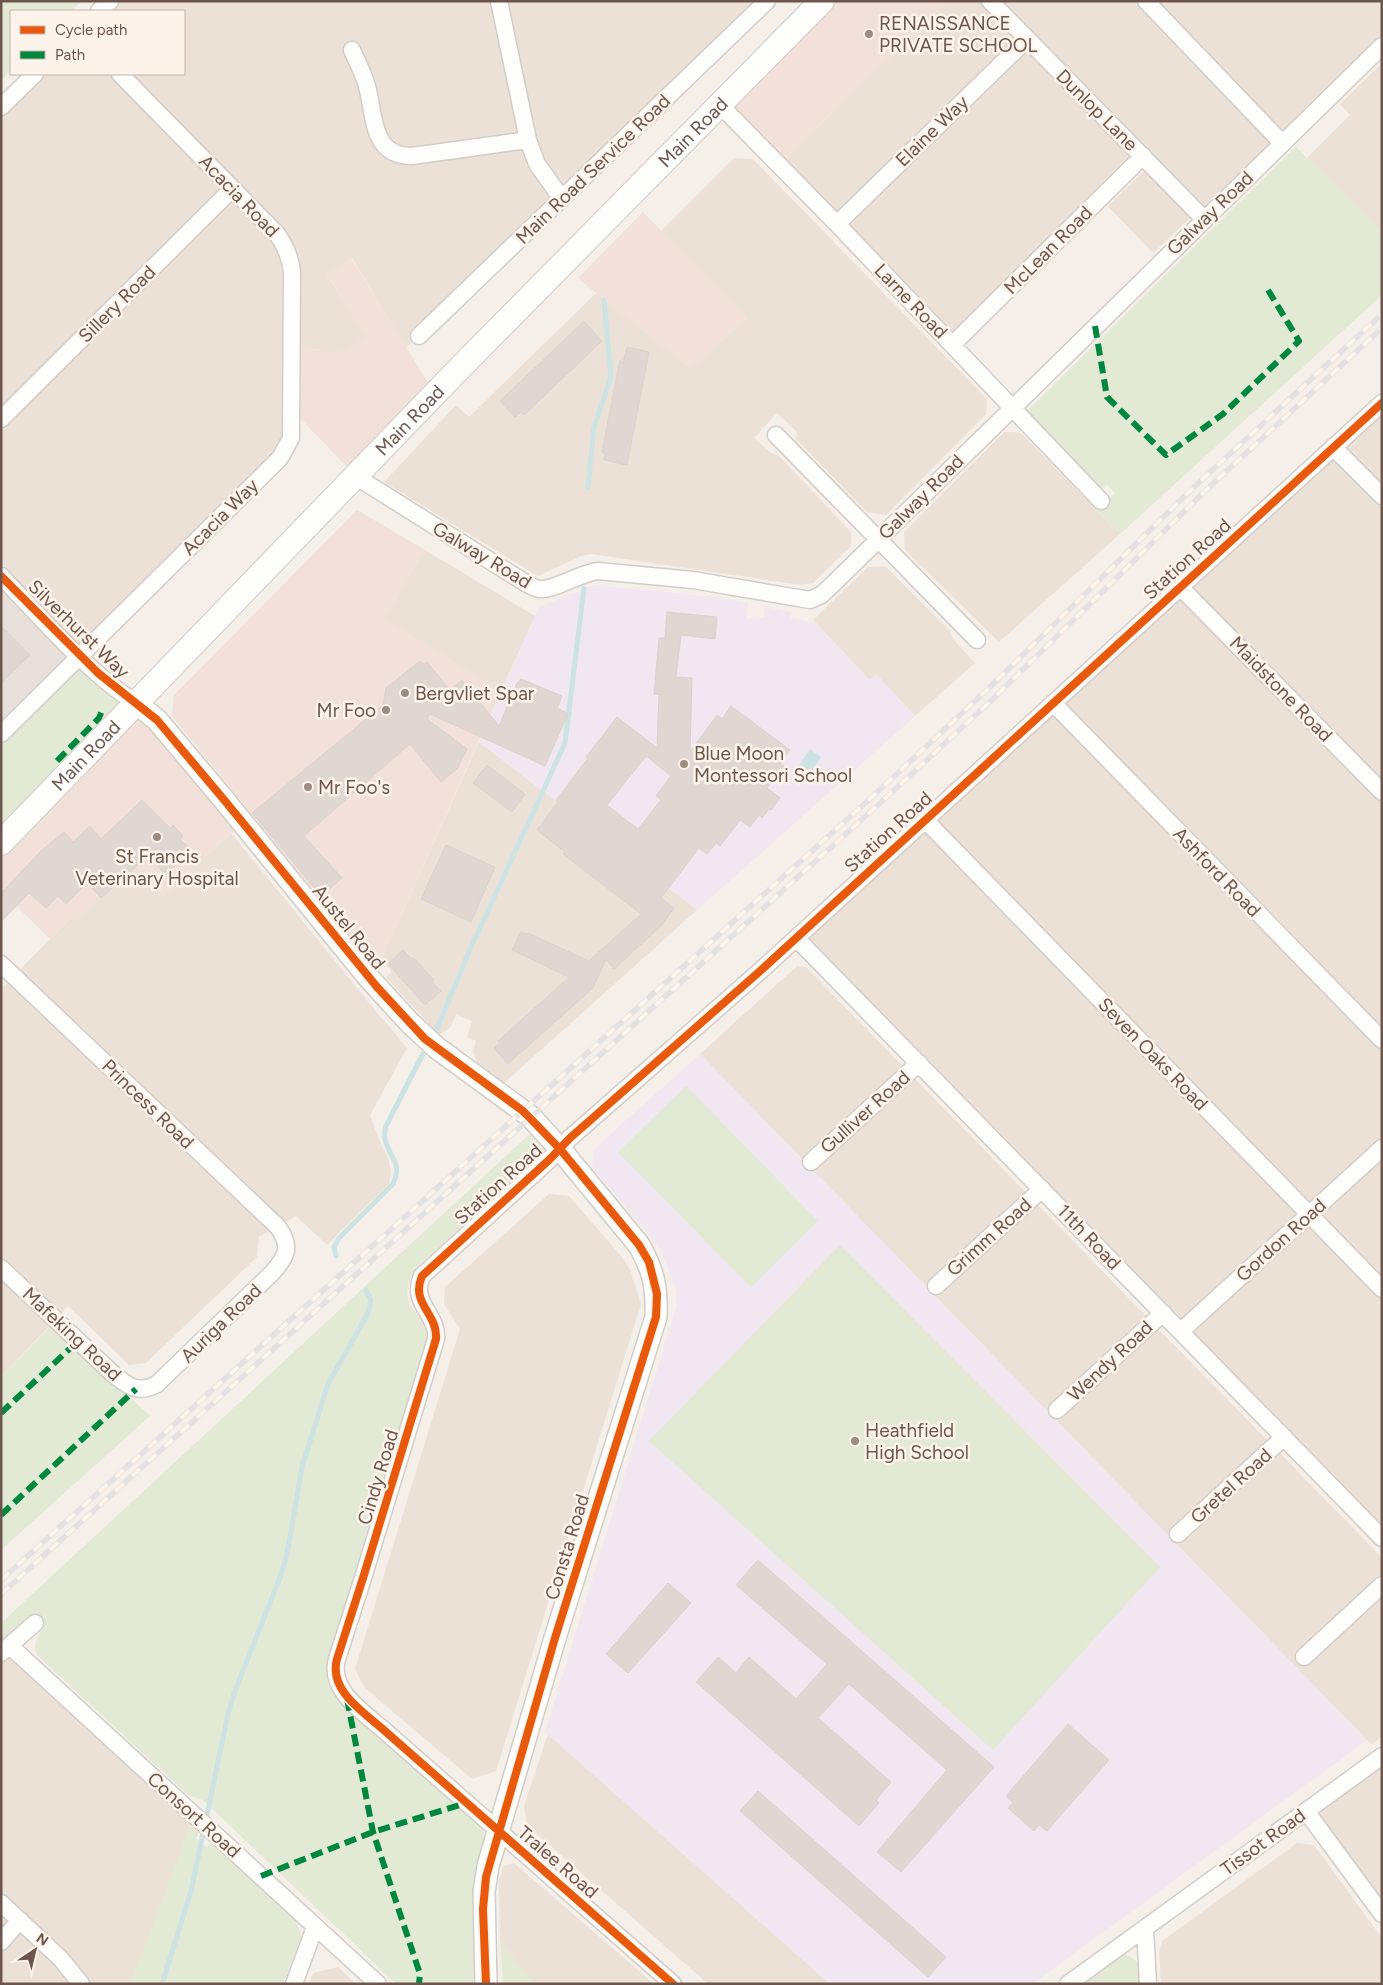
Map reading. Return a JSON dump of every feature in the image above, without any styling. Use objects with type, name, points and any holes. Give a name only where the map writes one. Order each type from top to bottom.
[{"type":"main road","name":"Main Road","points":[[1,844],[355,476],[822,1]]},
{"type":"street","points":[[100,10],[110,1]]},
{"type":"street","points":[[499,1],[528,140],[537,164],[562,199]]},
{"type":"street","name":"Main Road Service Road","points":[[419,336],[767,1]]},
{"type":"street","name":"Dunlop Lane","points":[[990,1],[1204,219]]},
{"type":"street","points":[[1146,1],[1282,143]]},
{"type":"street","name":"Elaine Way","points":[[837,224],[1027,39]]},
{"type":"street","name":"Galway Road","points":[[355,476],[524,582],[539,589],[549,588],[582,575],[598,572],[693,580],[810,600],[821,594],[878,539],[1382,46]]},
{"type":"street","points":[[352,50],[367,84],[376,132],[383,145],[393,153],[402,156],[412,156],[528,140]]},
{"type":"street","points":[[1,107],[34,75]]},
{"type":"street","name":"Acacia Road","points":[[121,75],[277,234],[286,246],[292,272],[292,347]]},
{"type":"street","name":"Larne Road","points":[[719,104],[837,224],[1101,501]]},
{"type":"street","name":"McLean Road","points":[[952,344],[1142,156]]},
{"type":"street","name":"Sillery Road","points":[[1,419],[232,189]]},
{"type":"street","name":"Acacia Way","points":[[1,734],[280,458],[291,438],[292,347]]},
{"type":"street","name":"Station Road","points":[[419,1286],[422,1276],[426,1271],[796,938],[1382,403]]},
{"type":"street","points":[[776,435],[977,640]]},
{"type":"street","points":[[1334,447],[1382,496]]},
{"type":"street","name":"Silverhurst Way","points":[[1,576],[80,656],[108,682],[136,703]]},
{"type":"street","name":"Maidstone Road","points":[[1180,587],[1382,792]]},
{"type":"street","name":"Austel Road","points":[[136,703],[157,720],[368,977],[431,1044],[523,1111],[560,1149]]},
{"type":"street","name":"Ashford Road","points":[[1053,703],[1382,1040]]},
{"type":"street","name":"Seven Oaks Road","points":[[925,820],[1382,1289]]},
{"type":"street","name":"11th Road","points":[[796,938],[1382,1538]]},
{"type":"street","name":"Princess Road","points":[[1,964],[278,1227],[285,1237],[287,1250]]},
{"type":"street","name":"Gulliver Road","points":[[811,1162],[919,1063]]},
{"type":"street","name":"Gordon Road","points":[[1181,1331],[1382,1148]]},
{"type":"street","name":"Consta Road","points":[[486,1984],[484,1892],[488,1866],[555,1638],[656,1317],[657,1294],[649,1262],[639,1245],[560,1149]]},
{"type":"street","name":"Grimm Road","points":[[936,1286],[1042,1189]]},
{"type":"street","name":"Auriga Road","points":[[147,1390],[157,1384],[272,1274],[283,1260],[287,1250]]},
{"type":"street","name":"Mafeking Road","points":[[1,1268],[110,1372],[123,1382],[136,1388],[147,1390]]},
{"type":"street","name":"Cindy Road","points":[[336,1680],[336,1659],[363,1578],[436,1339],[435,1324],[420,1299],[419,1286]]},
{"type":"street","name":"Wendy Road","points":[[1057,1410],[1163,1313]]},
{"type":"street","name":"Gretel Road","points":[[1178,1534],[1284,1437]]},
{"type":"street","points":[[1304,1657],[1382,1585]]},
{"type":"street","points":[[5,1649],[35,1623]]},
{"type":"street","name":"Consort Road","points":[[5,1649],[221,1838],[378,1984]]},
{"type":"street","name":"Tralee Road","points":[[336,1680],[346,1696],[673,1984]]},
{"type":"street","name":"Tissot Road","points":[[1068,1984],[1382,1756]]},
{"type":"street","points":[[1306,1811],[1382,1914]]},
{"type":"street","points":[[1,1904],[61,1959],[81,1984]]},
{"type":"street","points":[[1,1942],[20,1920]]},
{"type":"street","points":[[294,1984],[315,1927]]},
{"type":"street","points":[[1145,1928],[1148,1984]]},
{"type":"shaded area","points":[[110,1],[767,1],[406,348],[352,258],[327,275],[366,337],[346,352],[292,347],[291,438],[1,734],[1,107],[34,75],[185,75],[185,10],[100,10]]},
{"type":"shaded area","points":[[824,1],[947,1],[779,165],[719,104]]},
{"type":"shaded area","points":[[947,1],[1382,1],[1382,46],[1204,219],[1143,157],[953,344],[779,165]]},
{"type":"shaded area","points":[[1382,63],[1382,233],[1307,158],[1350,115],[1340,104]]},
{"type":"shaded area","points":[[734,158],[753,159],[987,399],[986,414],[886,515],[867,512],[796,439],[797,432],[777,413],[754,438],[771,453],[778,455],[851,532],[851,546],[813,583],[801,585],[591,554],[581,556],[538,576],[384,482],[456,405],[469,417],[596,293],[578,278],[690,368],[747,318],[661,231]]},
{"type":"shaded area","points":[[1145,170],[1191,217],[1153,253],[1108,206]]},
{"type":"shaded area","points":[[643,212],[747,318],[690,368],[578,278]]},
{"type":"shaded area","points":[[351,258],[429,384],[347,467],[300,418],[301,348],[346,352],[365,337],[327,274]]},
{"type":"shaded area","points":[[1382,403],[1382,1538],[796,938]]},
{"type":"shaded area","points":[[1004,432],[1021,433],[1120,534],[999,642],[905,550],[904,532]]},
{"type":"shaded area","points":[[357,510],[425,550],[385,619],[501,691],[377,969],[172,716],[174,695]]},
{"type":"shaded area","points":[[425,550],[535,616],[501,691],[384,619]]},
{"type":"shaded area","points":[[885,566],[951,632],[953,639],[975,663],[915,716],[876,674],[870,680],[813,620],[868,567]]},
{"type":"shaded area","points":[[1,576],[80,656],[1,734]]},
{"type":"shaded area","name":"Blue Moon Montessori School","points":[[594,585],[714,597],[748,603],[746,619],[764,617],[765,607],[791,612],[790,618],[816,623],[870,680],[876,674],[915,716],[697,910],[479,742],[539,607]]},
{"type":"shaded area","points":[[136,703],[244,824],[231,833],[163,896],[136,866],[82,914],[71,918],[50,939],[1,891],[1,843]]},
{"type":"shaded area","points":[[479,742],[697,910],[504,1083],[477,1063],[473,1051],[476,1041],[467,1037],[472,1021],[456,1015],[450,1028],[439,1035],[386,977],[392,972],[381,960]]},
{"type":"shaded area","points":[[810,749],[821,757],[808,776],[801,780],[795,775],[795,771]]},
{"type":"shaded area","points":[[231,833],[407,1048],[370,1115],[389,1160],[391,1173],[389,1184],[327,1245],[296,1216],[259,1237],[257,1257],[146,1363],[129,1365],[68,1306],[1,1377],[1,986],[3,987],[71,918],[82,914],[136,866],[163,896]]},
{"type":"shaded area","points":[[797,966],[806,967],[1382,1558],[1382,1736],[1372,1744],[700,1054]]},
{"type":"shaded area","name":"Heathfield High School","points":[[700,1054],[1367,1740],[1032,1984],[830,1984],[545,1732],[677,1305],[675,1287],[662,1253],[592,1167],[594,1149]]},
{"type":"shaded area","points":[[549,1194],[569,1196],[622,1257],[631,1272],[641,1304],[496,1771],[472,1779],[364,1687],[355,1669],[460,1329],[444,1304],[445,1287]]},
{"type":"shaded area","points":[[10,1646],[194,1815],[130,1984],[1,1984],[1,1653]]},
{"type":"shaded area","points":[[548,1734],[830,1984],[708,1984],[527,1825],[524,1806]]},
{"type":"shaded area","points":[[1382,1756],[1382,1914],[1306,1811]]},
{"type":"shaded area","points":[[1297,1843],[1314,1845],[1382,1938],[1382,1984],[1161,1984],[1159,1950],[1162,1941]]},
{"type":"shaded area","points":[[514,1863],[654,1984],[534,1984],[500,1942],[499,1881],[503,1866]]},
{"type":"shaded area","points":[[338,1967],[356,1984],[309,1984],[313,1973]]},
{"type":"green space","points":[[1,1],[82,1],[72,10],[10,10],[10,72],[1,81]]},
{"type":"green space","points":[[1296,147],[1382,233],[1382,295],[1120,534],[1098,511],[1115,493],[1106,484],[1098,492],[1022,416]]},
{"type":"green space","points":[[80,656],[127,697],[1,841],[1,734]]},
{"type":"green space","points":[[686,1086],[818,1221],[751,1287],[618,1152]]},
{"type":"green space","points":[[533,1131],[546,1148],[545,1151],[418,1266],[410,1280],[407,1291],[408,1300],[423,1323],[427,1342],[326,1667],[330,1685],[339,1699],[482,1829],[485,1835],[477,1984],[396,1984],[203,1800],[188,1795],[37,1655],[36,1641],[43,1629],[29,1616],[1,1641],[1,1623]]},
{"type":"green space","points":[[840,1245],[1160,1567],[993,1750],[649,1441]]},
{"type":"green space","points":[[52,1325],[150,1416],[1,1550],[1,1377]]},
{"type":"green space","points":[[191,1824],[199,1831],[196,1838],[207,1848],[210,1842],[295,1919],[301,1937],[283,1984],[130,1984]]},
{"type":"green space","points":[[500,1942],[534,1984],[503,1984]]},
{"type":"green space","points":[[1119,1954],[1134,1959],[1141,1972],[1142,1984],[1079,1984]]},
{"type":"building","points":[[584,321],[602,341],[524,415],[521,412],[515,417],[500,401]]},
{"type":"building","points":[[627,347],[649,352],[627,465],[604,460],[605,453],[602,452],[620,360],[623,363]]},
{"type":"building","points":[[667,612],[717,617],[715,639],[681,635],[676,677],[692,678],[690,752],[717,715],[722,719],[731,706],[790,750],[780,764],[784,766],[767,788],[780,798],[762,818],[759,815],[750,827],[740,820],[720,846],[716,843],[707,854],[699,848],[661,898],[674,908],[660,927],[614,969],[606,959],[593,988],[508,1064],[494,1048],[500,1043],[498,1041],[569,977],[512,950],[521,932],[528,933],[589,961],[641,914],[563,854],[565,852],[537,830],[558,802],[556,800],[588,758],[586,757],[617,717],[657,748],[659,695],[654,694],[659,638],[665,638]],"holes":[[[646,756],[671,776],[656,796],[661,800],[638,829],[607,805]]]},
{"type":"building","points":[[1,626],[30,655],[1,683]]},
{"type":"building","points":[[420,661],[423,664],[427,662],[450,690],[462,680],[499,726],[517,683],[521,679],[562,696],[557,708],[568,714],[545,766],[430,714],[427,719],[467,749],[457,769],[441,782],[410,744],[304,836],[342,878],[321,896],[252,813],[383,705],[386,688]]},
{"type":"building","points":[[487,765],[525,794],[512,812],[473,783]]},
{"type":"building","points":[[142,800],[170,828],[173,825],[183,836],[180,839],[191,850],[166,875],[148,856],[101,898],[87,883],[66,904],[58,896],[46,908],[29,893],[1,922],[1,893],[42,850],[64,832],[73,842],[90,826],[101,839]]},
{"type":"building","points":[[446,845],[495,867],[471,922],[421,899]]},
{"type":"building","points":[[403,950],[412,959],[414,958],[434,980],[432,982],[441,991],[425,1005],[388,964]]},
{"type":"building","points":[[758,1560],[994,1767],[901,1872],[877,1852],[947,1770],[849,1684],[818,1718],[891,1782],[876,1800],[879,1803],[859,1826],[696,1682],[718,1657],[736,1673],[749,1657],[796,1699],[827,1664],[736,1585]]},
{"type":"building","points":[[668,1583],[691,1603],[628,1673],[606,1654]]},
{"type":"building","points":[[1068,1724],[1109,1760],[1047,1831],[1039,1825],[1034,1831],[1008,1808],[1013,1803],[1006,1796]]},
{"type":"building","points":[[758,1791],[946,1957],[928,1977],[740,1811]]},
{"type":"waterway","points":[[588,488],[594,427],[611,377],[604,300]]},
{"type":"waterway","points":[[436,1031],[468,954],[565,743],[584,588]]},
{"type":"waterway","points":[[336,1256],[334,1247],[339,1238],[393,1184],[397,1170],[385,1139],[386,1128],[423,1054]]},
{"type":"waterway","points":[[162,1984],[191,1891],[228,1714],[235,1691],[281,1575],[287,1554],[302,1467],[328,1384],[368,1313],[371,1300],[366,1290]]},
{"type":"railway","points":[[1,1580],[872,797],[988,689],[1194,487],[1382,314]]},
{"type":"railway","points":[[1,1594],[878,805],[994,698],[1204,492],[1382,328]]},
{"type":"marked path","points":[[1095,326],[1107,397],[1166,455],[1223,414],[1299,341],[1268,290]]},
{"type":"marked path","points":[[57,761],[99,718],[103,708]]},
{"type":"marked path","points":[[1,1413],[78,1341]]},
{"type":"marked path","points":[[1,1515],[136,1389]]},
{"type":"marked path","points":[[347,1699],[373,1832],[420,1974],[419,1984]]},
{"type":"marked path","points":[[261,1876],[373,1832],[466,1803]]},
{"type":"cycle path","points":[[673,1984],[359,1709],[343,1691],[338,1681],[336,1671],[337,1659],[436,1339],[433,1322],[419,1294],[422,1276],[549,1160],[570,1138],[759,972],[1382,403]]},
{"type":"cycle path","points":[[1,576],[98,673],[157,720],[377,987],[425,1039],[523,1111],[560,1149],[639,1245],[649,1262],[657,1294],[656,1317],[555,1638],[486,1877],[483,1909],[486,1984]]},
{"type":"place","name":"RENAISSANCE PRIVATE SCHOOL","points":[[869,34]]},
{"type":"place","name":"Bergvliet Spar","points":[[405,693]]},
{"type":"place","name":"Mr Foo","points":[[386,710]]},
{"type":"place","name":"Blue Moon Montessori School","points":[[684,764]]},
{"type":"place","name":"Mr Foo's","points":[[308,787]]},
{"type":"place","name":"St Francis Veterinary Hospital","points":[[157,837]]},
{"type":"place","name":"Heathfield High School","points":[[855,1441]]}]
